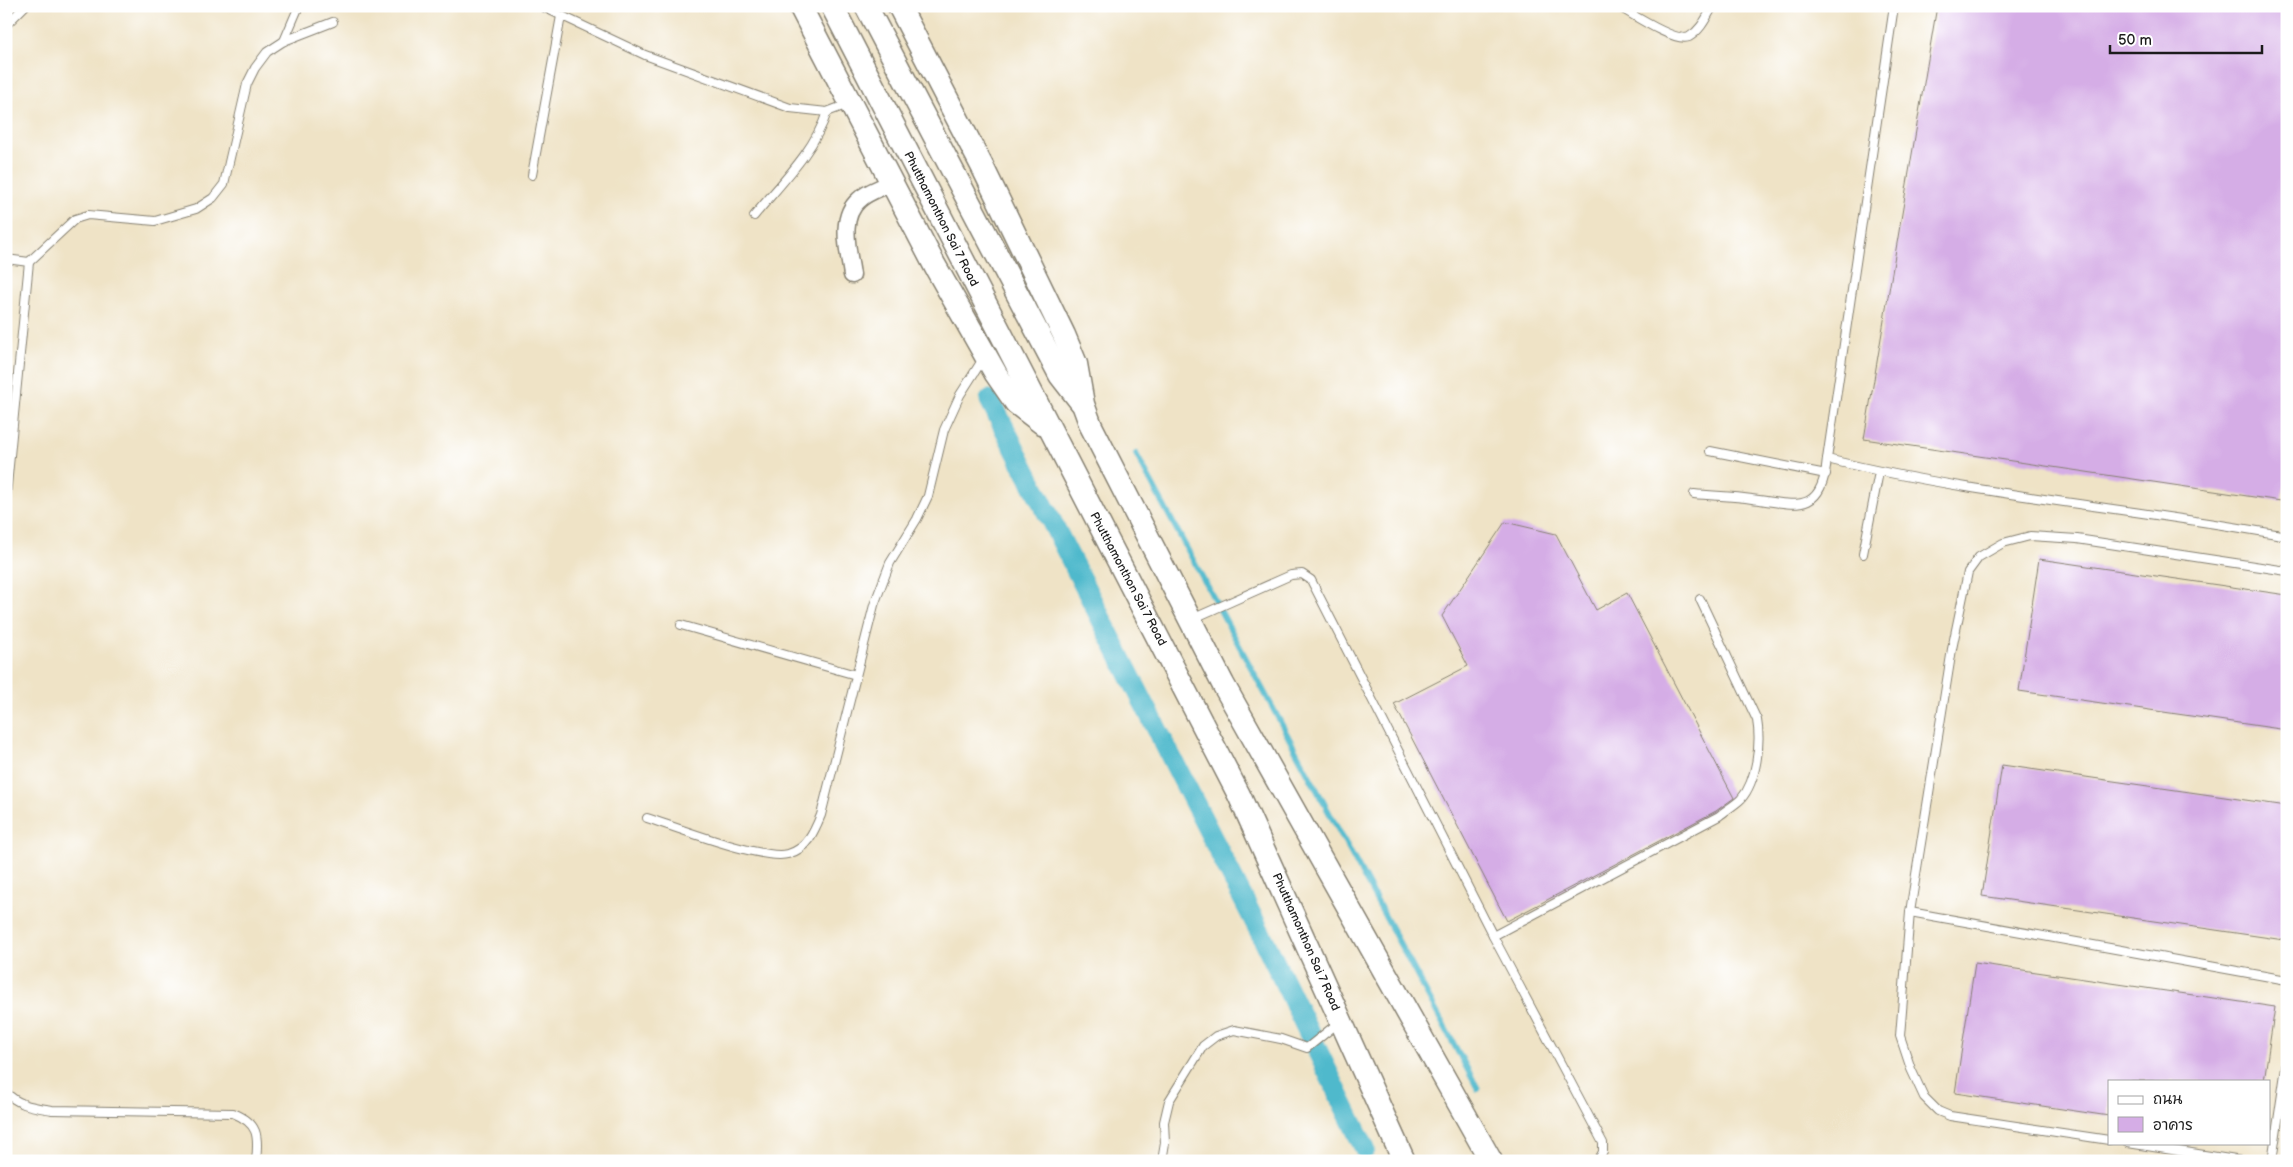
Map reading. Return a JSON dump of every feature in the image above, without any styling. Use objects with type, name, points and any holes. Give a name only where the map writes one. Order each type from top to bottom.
[{"type":"main road","points":[[800,6],[890,183],[985,355],[1016,403],[1048,429]]},
{"type":"main road","name":"Phutthamonthon Sai 7 Road","points":[[832,6],[1048,429],[1157,634],[1239,795],[1404,1161]]},
{"type":"main road","points":[[866,6],[1060,375],[1083,404]]},
{"type":"main road","points":[[899,6],[982,166],[1064,335],[1076,364],[1083,404],[1091,426],[1223,684],[1491,1161]]},
{"type":"street","points":[[852,275],[846,232],[848,219],[853,207],[860,199],[890,183]]},
{"type":"lane","points":[[6,25],[25,6]]},
{"type":"lane","points":[[284,41],[299,6]]},
{"type":"lane","points":[[541,6],[645,56],[790,108],[827,112],[850,103]]},
{"type":"lane","points":[[1618,6],[1676,38],[1688,38],[1702,27],[1713,6]]},
{"type":"lane","points":[[1694,494],[1752,499],[1790,505],[1804,504],[1816,494],[1826,474],[1894,6]]},
{"type":"lane","points":[[532,175],[561,16]]},
{"type":"lane","points":[[6,496],[29,262],[76,219],[88,215],[155,221],[196,209],[213,198],[224,184],[247,84],[255,68],[268,52],[284,41],[333,22]]},
{"type":"lane","points":[[754,216],[812,146],[821,130],[827,112]]},
{"type":"lane","points":[[6,259],[29,262]]},
{"type":"lane","points":[[647,818],[721,843],[769,855],[787,855],[801,848],[813,835],[821,815],[874,606],[890,564],[917,519],[928,496],[944,430],[960,396],[985,355]]},
{"type":"lane","points":[[1710,451],[1826,474]]},
{"type":"lane","points":[[1827,459],[1879,472],[1974,488],[2287,536]]},
{"type":"lane","points":[[1863,554],[1879,472]]},
{"type":"lane","points":[[2108,1140],[1950,1116],[1938,1111],[1924,1097],[1911,1070],[1900,1036],[1910,912],[1952,649],[1968,572],[1979,557],[2003,543],[2030,536],[2077,539],[2287,571]]},
{"type":"lane","points":[[1191,620],[1291,574],[1302,574],[1311,580],[1492,936],[1603,1143],[1603,1152],[1598,1161]]},
{"type":"lane","points":[[1492,936],[1719,816],[1741,799],[1750,786],[1759,732],[1757,720],[1700,599]]},
{"type":"lane","points":[[681,625],[856,676]]},
{"type":"lane","points":[[1910,912],[2287,980]]},
{"type":"lane","points":[[1162,1161],[1165,1143],[1164,1122],[1169,1101],[1203,1046],[1216,1036],[1234,1030],[1281,1039],[1306,1048],[1341,1020]]},
{"type":"lane","points":[[2272,1161],[2287,1060]]},
{"type":"lane","points":[[6,1092],[17,1102],[52,1110],[233,1113],[246,1118],[258,1137],[256,1161]]},
{"type":"lane","points":[[2134,1144],[2242,1161]]},
{"type":"building","points":[[1937,6],[2287,6],[2287,468],[2281,501],[1864,439]]},
{"type":"building","points":[[1505,522],[1556,534],[1596,610],[1627,593],[1734,798],[1716,811],[1507,921],[1394,704],[1468,666],[1442,616]]},
{"type":"building","points":[[2039,559],[2287,595],[2287,730],[2019,691]]},
{"type":"building","points":[[2002,765],[2287,806],[2287,922],[2284,940],[1982,896]]},
{"type":"building","points":[[1975,963],[2275,1007],[2264,1080],[2108,1080],[2108,1116],[1955,1093]]},
{"type":"waterway","points":[[990,400],[1262,936],[1365,1149]]},
{"type":"waterway","points":[[1136,454],[1478,1089]]}]
